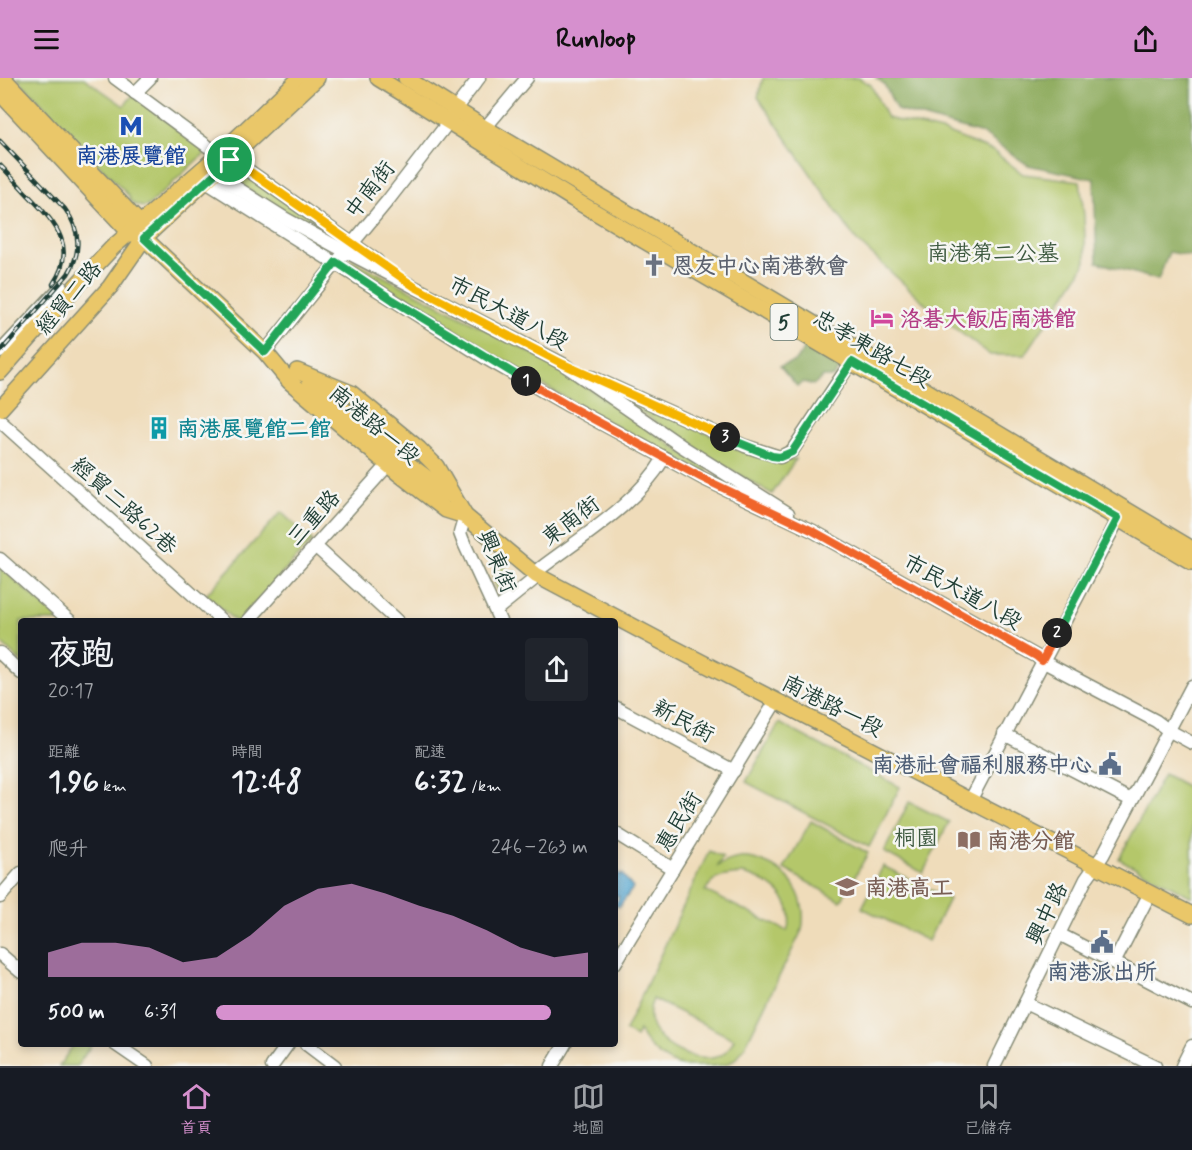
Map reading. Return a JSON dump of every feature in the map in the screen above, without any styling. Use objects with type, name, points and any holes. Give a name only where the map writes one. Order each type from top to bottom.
[{"type":"main road","name":"南港路一段","points":[[3,78],[138,231]]},
{"type":"main road","points":[[225,157],[300,78]]},
{"type":"main road","points":[[138,231],[317,78]]},
{"type":"main road","name":"忠孝東路七段","points":[[378,78],[451,115],[485,128],[1121,513],[1192,562]]},
{"type":"main road","name":"忠孝東路七段","points":[[406,78],[451,115],[573,199],[852,362],[1121,513],[1192,549]]},
{"type":"main road","name":"南港路一段","points":[[0,93],[138,231],[265,352],[289,381],[392,459],[455,499],[465,516],[536,575],[618,618]]},
{"type":"main road","name":"經貿二路","points":[[0,372],[113,247],[138,231]]},
{"type":"main road","name":"經貿二路","points":[[0,409],[110,286],[138,231]]},
{"type":"main road","name":"南港路一段","points":[[265,352],[297,371],[446,510],[465,516]]},
{"type":"main road","points":[[297,371],[351,393],[405,437],[436,466],[455,499]]},
{"type":"main road","name":"南港路一段","points":[[618,618],[1192,915]]},
{"type":"street","points":[[115,78],[214,151],[242,166],[349,247]]},
{"type":"street","points":[[135,93],[150,78]]},
{"type":"street","name":"中南街","points":[[265,352],[444,128],[479,78]]},
{"type":"street","points":[[485,128],[527,78]]},
{"type":"street","points":[[205,175],[286,219],[349,247]]},
{"type":"street","name":"市民大道八段","points":[[205,175],[487,359],[569,406],[702,478],[813,531],[1042,661],[1156,721],[1192,735]]},
{"type":"street","name":"市民大道八段","points":[[349,247],[415,287],[563,364],[813,531]]},
{"type":"street","points":[[0,352],[61,287]]},
{"type":"street","points":[[563,364],[745,446],[780,457],[792,452],[852,362]]},
{"type":"street","name":"經貿二路62巷","points":[[0,421],[219,618]]},
{"type":"street","name":"三重路","points":[[251,618],[392,459],[405,437]]},
{"type":"street","name":"東南街","points":[[498,615],[541,568],[623,506],[651,478],[664,458]]},
{"type":"street","points":[[702,478],[710,475],[711,465]]},
{"type":"street","points":[[969,801],[1121,513]]},
{"type":"street","name":"興東街","points":[[465,516],[460,533],[498,615]]},
{"type":"street","points":[[315,546],[394,618]]},
{"type":"street","points":[[0,559],[67,618]]},
{"type":"street","points":[[0,653],[18,670]]},
{"type":"street","name":"興中路","points":[[994,1066],[1086,879],[1102,855],[1192,686]]},
{"type":"street","name":"惠民街","points":[[618,956],[776,701]]},
{"type":"street","name":"新民街","points":[[618,709],[734,771]]},
{"type":"street","name":"市民大道八段","points":[[1170,727],[1192,743]]},
{"type":"street","points":[[1005,734],[1131,800]]},
{"type":"street","points":[[618,835],[673,869]]},
{"type":"street","points":[[0,897],[18,876]]},
{"type":"street","points":[[1114,963],[1150,893]]},
{"type":"street","points":[[1059,934],[1192,1003]]},
{"type":"street","points":[[0,954],[18,969]]},
{"type":"street","points":[[1025,1003],[1155,1066]]},
{"type":"street","points":[[1182,1066],[1192,1046]]},
{"type":"street","points":[[119,1047],[147,1066]]},
{"type":"street","points":[[272,1066],[286,1047]]},
{"type":"street","points":[[310,1047],[335,1066]]},
{"type":"street","points":[[552,1066],[564,1047]]},
{"type":"green space","points":[[17,78],[84,78],[124,106],[133,95],[208,152],[148,206],[136,205],[71,136],[64,133],[49,111]]},
{"type":"green space","name":"南港第二公墓","points":[[763,78],[859,78],[871,85],[887,118],[945,132],[993,151],[1023,174],[1080,181],[1086,261],[1025,355],[990,355],[941,318],[856,240],[758,97]]},
{"type":"green space","points":[[876,78],[1192,78],[1192,256],[1169,252],[1158,280],[1097,262],[1094,179],[1028,165],[983,134],[897,110],[884,84]]},
{"type":"green space","points":[[243,169],[338,236],[334,241],[288,216],[232,179]]},
{"type":"green space","points":[[352,260],[565,372],[705,468],[707,474],[628,433],[481,350],[348,265]]},
{"type":"green space","points":[[806,347],[840,368],[834,377],[823,377],[813,385],[804,382],[797,386],[780,366],[795,361]]},
{"type":"green space","points":[[619,392],[760,457],[777,461],[796,459],[772,494],[705,455],[616,395]]},
{"type":"green space","points":[[281,512],[312,541],[242,618],[232,618],[206,595]]},
{"type":"green space","points":[[503,566],[515,578],[498,591],[492,577]]},
{"type":"green space","points":[[0,567],[58,618],[18,618],[18,659],[0,642]]},
{"type":"green space","points":[[779,723],[900,787],[869,847],[746,782]]},
{"type":"green space","points":[[1164,774],[1192,789],[1192,897],[1119,859]]},
{"type":"green space","name":"桐園","points":[[909,802],[949,822],[923,873],[884,852]]},
{"type":"green space","points":[[811,821],[868,853],[841,901],[784,869]]},
{"type":"green space","points":[[709,851],[723,857],[718,866],[737,858],[753,859],[772,866],[788,878],[801,901],[802,930],[743,1050],[735,1059],[723,1065],[682,1066],[656,1053],[639,1030],[636,1037],[625,1031]],"holes":[[[743,874],[767,883],[780,894],[789,908],[790,919],[787,931],[705,891],[717,879]],[[653,999],[734,1039],[732,1044],[722,1055],[710,1058],[691,1056],[671,1047],[663,1041],[652,1026],[650,1012]]]},
{"type":"green space","points":[[883,866],[949,899],[928,941],[862,908]]},
{"type":"green space","points":[[72,1047],[90,1047],[77,1066],[59,1066]]},
{"type":"water","points":[[618,873],[620,876],[622,874],[633,888],[619,907]]},
{"type":"railway","points":[[0,141],[65,209],[74,224],[77,241],[76,257],[68,274],[0,352]]},
{"type":"railway","points":[[0,165],[49,218],[61,238],[63,259],[53,284]]},
{"type":"place","name":"南港展覽館","points":[[131,126]]},
{"type":"place","name":"恩友中心南港教會","points":[[654,265]]},
{"type":"place","name":"洛碁大飯店南港館","points":[[882,318]]},
{"type":"place","name":"南港展覽館二館","points":[[159,428]]},
{"type":"place","name":"南港社會福利服務中心","points":[[1110,764]]},
{"type":"place","name":"南港分館","points":[[969,840]]},
{"type":"place","name":"南港高工","points":[[847,887]]},
{"type":"place","name":"南港派出所","points":[[1102,942]]},
{"type":"route","points":[[230,160],[242,166],[415,287],[563,364],[745,446],[772,456],[780,457],[792,452],[852,362],[1118,518],[1042,661],[813,531],[702,478],[569,406],[487,359],[336,262],[265,352],[144,238],[230,160]]}]
